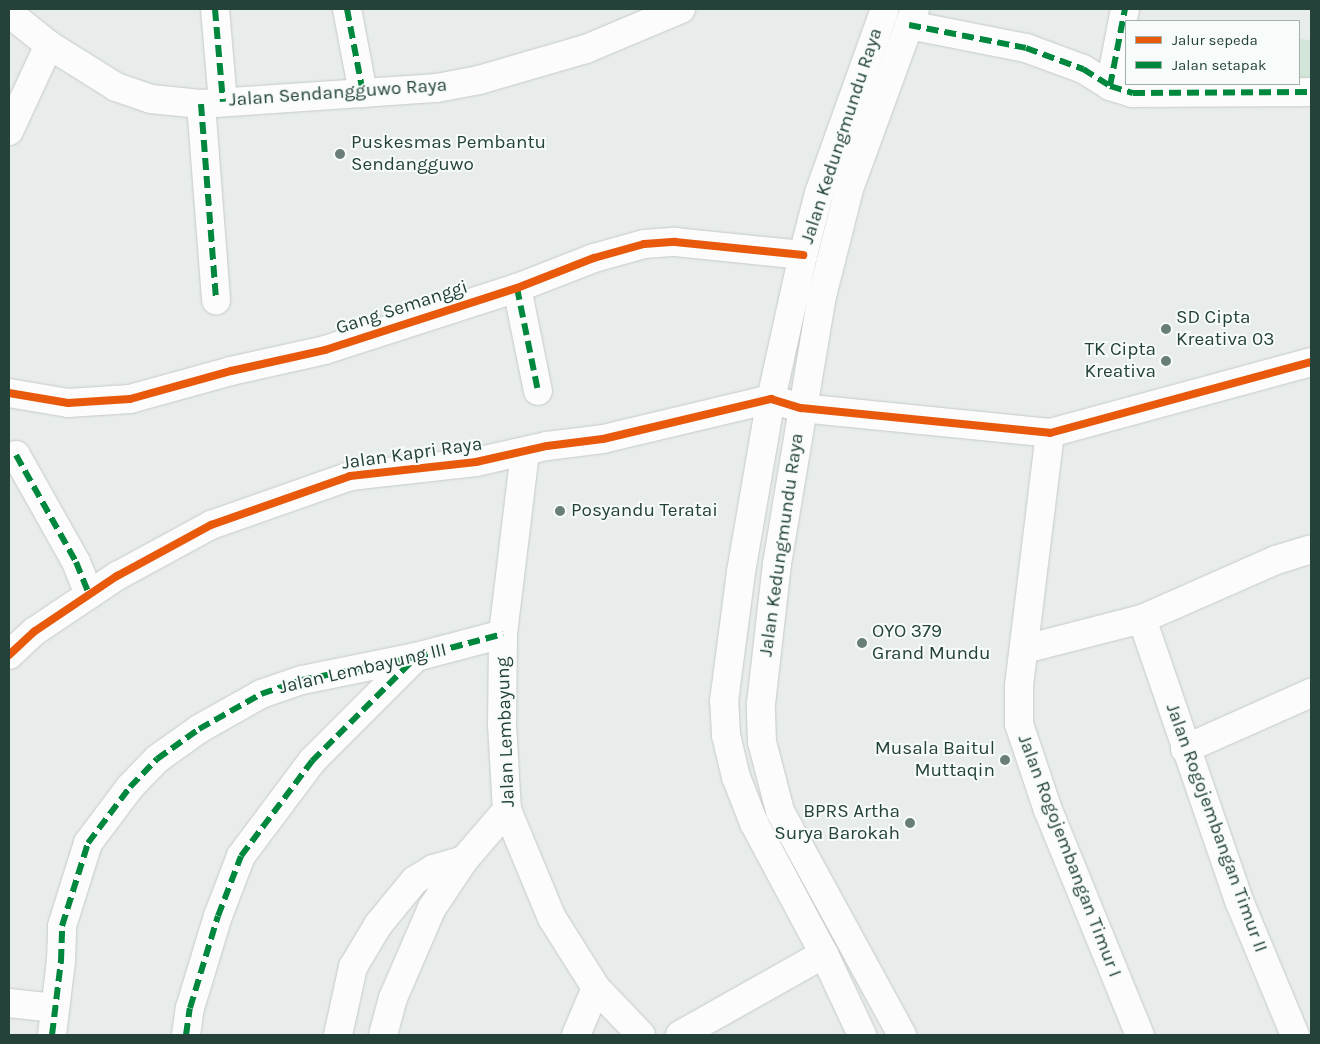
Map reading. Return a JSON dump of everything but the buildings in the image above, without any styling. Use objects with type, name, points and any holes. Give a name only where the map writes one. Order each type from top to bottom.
[{"type":"street","points":[[215,9],[212,103],[216,300]]},
{"type":"street","points":[[347,9],[363,94]]},
{"type":"street","name":"Jalan Sendangguwo Raya","points":[[9,13],[48,45],[116,87],[151,99],[212,103],[437,88],[479,80],[586,49],[680,9]]},
{"type":"street","name":"Jalan Kedungmundu Raya","points":[[862,1035],[824,954],[754,823],[736,777],[726,735],[724,701],[740,582],[770,399],[802,255],[819,193],[884,9]]},
{"type":"street","points":[[1110,86],[1125,9]]},
{"type":"street","points":[[912,17],[1026,48],[1084,69],[1110,86],[1133,92],[1166,94],[1311,92]]},
{"type":"street","name":"Jalan Kedungmundu Raya","points":[[902,1035],[780,811],[762,742],[761,704],[777,564],[821,300],[849,189],[912,17]]},
{"type":"street","points":[[9,131],[48,45]]},
{"type":"street","name":"Gang Semanggi","points":[[9,394],[68,403],[130,400],[231,371],[325,350],[517,288],[594,258],[644,244],[675,242],[802,255]]},
{"type":"street","points":[[517,288],[538,391]]},
{"type":"street","points":[[770,399],[802,408],[1050,434],[1311,362]]},
{"type":"street","name":"Jalan Kapri Raya","points":[[9,656],[35,630],[117,576],[211,525],[350,476],[476,462],[547,446],[603,439],[770,399]]},
{"type":"street","name":"Jalan Rogojembangan Timur I","points":[[1050,434],[1025,648],[1018,686],[1019,724],[1026,752],[1140,1035]]},
{"type":"street","name":"Jalan Lembayung","points":[[525,452],[503,634],[502,724],[507,810],[552,918],[596,988],[641,1035]]},
{"type":"street","points":[[16,456],[76,562],[89,595]]},
{"type":"street","points":[[1025,648],[1142,619],[1276,560],[1311,549]]},
{"type":"street","name":"Jalan Rogojembangan Timur II","points":[[1142,619],[1240,903],[1295,1035]]},
{"type":"street","name":"Jalan Lembayung III","points":[[52,1035],[61,961],[62,926],[88,843],[130,787],[157,759],[199,729],[261,694],[302,680],[416,657],[503,634]]},
{"type":"street","points":[[186,1035],[190,1008],[218,916],[241,856],[312,761],[416,657]]},
{"type":"street","points":[[1185,748],[1311,693]]},
{"type":"street","points":[[383,1035],[394,998],[432,908],[464,860],[507,810]]},
{"type":"street","points":[[338,1035],[353,967],[378,925],[415,880],[433,869],[464,860]]},
{"type":"street","points":[[680,1035],[824,954]]},
{"type":"street","points":[[576,1035],[596,988]]},
{"type":"street","points":[[9,1003],[54,1008]]},
{"type":"green space","points":[[1300,39],[1311,40],[1311,83],[1300,83]]},
{"type":"marked path","points":[[215,9],[223,102]]},
{"type":"marked path","points":[[347,9],[363,93]]},
{"type":"marked path","points":[[1110,86],[1125,9]]},
{"type":"marked path","points":[[909,25],[1026,48],[1083,69],[1110,86],[1133,93],[1311,92]]},
{"type":"marked path","points":[[201,104],[216,300]]},
{"type":"marked path","points":[[517,288],[538,391]]},
{"type":"marked path","points":[[16,455],[76,562],[89,595]]},
{"type":"marked path","points":[[52,1035],[61,961],[62,926],[88,843],[130,787],[157,759],[199,729],[261,694],[302,680],[416,657],[503,634]]},
{"type":"marked path","points":[[186,1035],[190,1008],[218,916],[241,856],[312,761],[416,657]]},
{"type":"cycle path","points":[[9,393],[68,403],[130,399],[231,371],[325,350],[517,288],[594,258],[644,244],[675,242],[803,255]]},
{"type":"cycle path","points":[[9,655],[35,631],[117,576],[211,525],[350,476],[476,462],[547,446],[603,439],[771,399],[801,408],[1050,433],[1311,362]]},
{"type":"place","name":"Puskesmas Pembantu Sendangguwo","points":[[340,154]]},
{"type":"place","name":"SD Cipta Kreativa 03","points":[[1166,329]]},
{"type":"place","name":"TK Cipta Kreativa","points":[[1166,361]]},
{"type":"place","name":"Posyandu Teratai","points":[[560,511]]},
{"type":"place","name":"OYO 379 Grand Mundu","points":[[862,643]]},
{"type":"place","name":"Musala Baitul Muttaqin","points":[[1005,760]]},
{"type":"place","name":"BPRS Artha Surya Barokah","points":[[910,823]]}]
